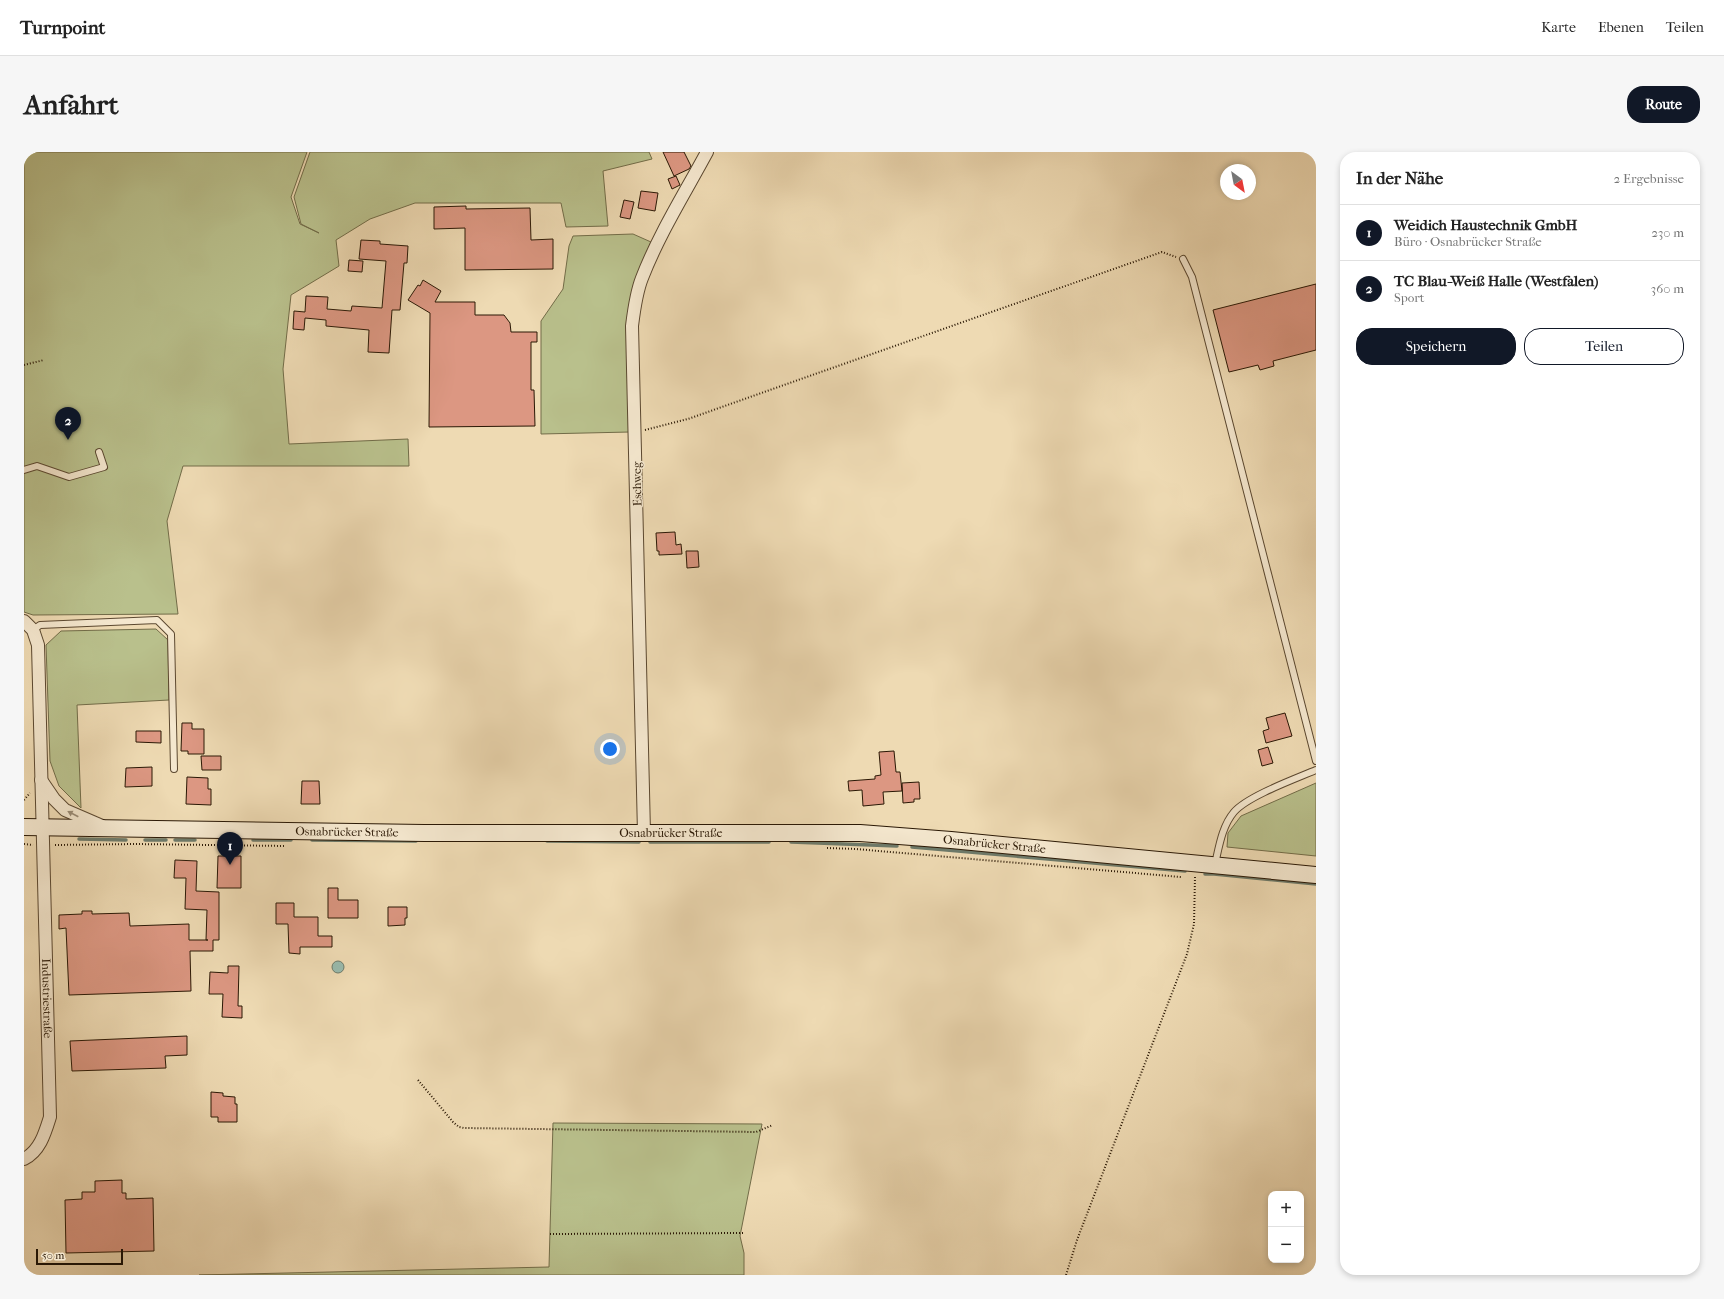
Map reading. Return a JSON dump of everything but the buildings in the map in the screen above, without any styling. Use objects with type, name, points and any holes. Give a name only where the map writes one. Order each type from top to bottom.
[{"type":"main road","name":"Osnabrücker Straße","points":[[24,828],[424,833],[860,833],[1316,875]]},
{"type":"street","name":"Eschweg","points":[[644,833],[636,430],[632,326],[634,304],[641,278],[661,236],[707,152]]},
{"type":"street","points":[[24,621],[33,630]]},
{"type":"street","name":"Industriestraße","points":[[24,1159],[31,1156],[44,1138],[50,1117],[40,780],[38,645],[33,630]]},
{"type":"street","points":[[40,780],[54,799],[65,810],[109,828]]},
{"type":"lane","points":[[1183,259],[1192,277],[1316,761]]},
{"type":"lane","points":[[24,470],[37,466],[68,477],[104,467],[99,452]]},
{"type":"lane","points":[[33,630],[40,625],[157,620],[171,634],[174,769]]},
{"type":"lane","points":[[1214,865],[1224,829],[1234,812],[1246,802],[1316,770]]},
{"type":"path","points":[[636,430],[650,430],[695,416],[1162,252],[1183,259]]},
{"type":"path","points":[[24,365],[44,360]]},
{"type":"path","points":[[24,844],[43,846],[136,844],[287,846]]},
{"type":"path","points":[[826,848],[856,849],[1187,878]]},
{"type":"path","points":[[1194,878],[1202,879]]},
{"type":"path","points":[[1066,1275],[1077,1240],[1188,954],[1194,924],[1194,883]]},
{"type":"path","points":[[418,1080],[453,1122],[464,1128],[756,1132],[773,1125]]},
{"type":"path","points":[[550,1234],[745,1233]]},
{"type":"green space","points":[[24,152],[307,152],[291,197],[300,224],[319,233],[301,224],[294,197],[310,152],[649,152],[652,159],[603,171],[608,226],[566,227],[561,203],[415,203],[370,219],[336,240],[339,266],[291,295],[283,369],[289,444],[408,439],[409,466],[183,466],[167,521],[178,614],[33,615],[24,612]]},
{"type":"green space","points":[[633,234],[651,242],[639,272],[630,432],[541,434],[541,321],[563,289],[569,246],[573,236]]},
{"type":"green space","points":[[156,629],[168,640],[169,700],[77,705],[81,808],[59,786],[50,761],[46,645],[61,631]]},
{"type":"green space","points":[[1316,783],[1316,856],[1227,847],[1228,833],[1241,816]]},
{"type":"green space","points":[[553,1123],[762,1124],[740,1236],[744,1253],[744,1275],[199,1275],[549,1267]]},
{"type":"shaded area","points":[[336,961],[340,961],[344,967],[340,973],[336,973],[332,969],[332,965]]},
{"type":"waterway","points":[[79,839],[126,840]]},
{"type":"waterway","points":[[145,840],[166,840]]},
{"type":"waterway","points":[[175,840],[195,840]]},
{"type":"waterway","points":[[253,840],[291,840]]},
{"type":"waterway","points":[[312,840],[416,841]]},
{"type":"waterway","points":[[547,841],[639,842]]},
{"type":"waterway","points":[[650,842],[769,842]]},
{"type":"waterway","points":[[791,842],[897,846]]},
{"type":"waterway","points":[[912,847],[1185,871]]},
{"type":"waterway","points":[[1205,874],[1316,884]]},
{"type":"place","name":"TC Blau-Weiß Halle (Westfalen)","points":[[68,440]]},
{"type":"place","name":"Weidich Haustechnik GmbH","points":[[230,865]]}]
